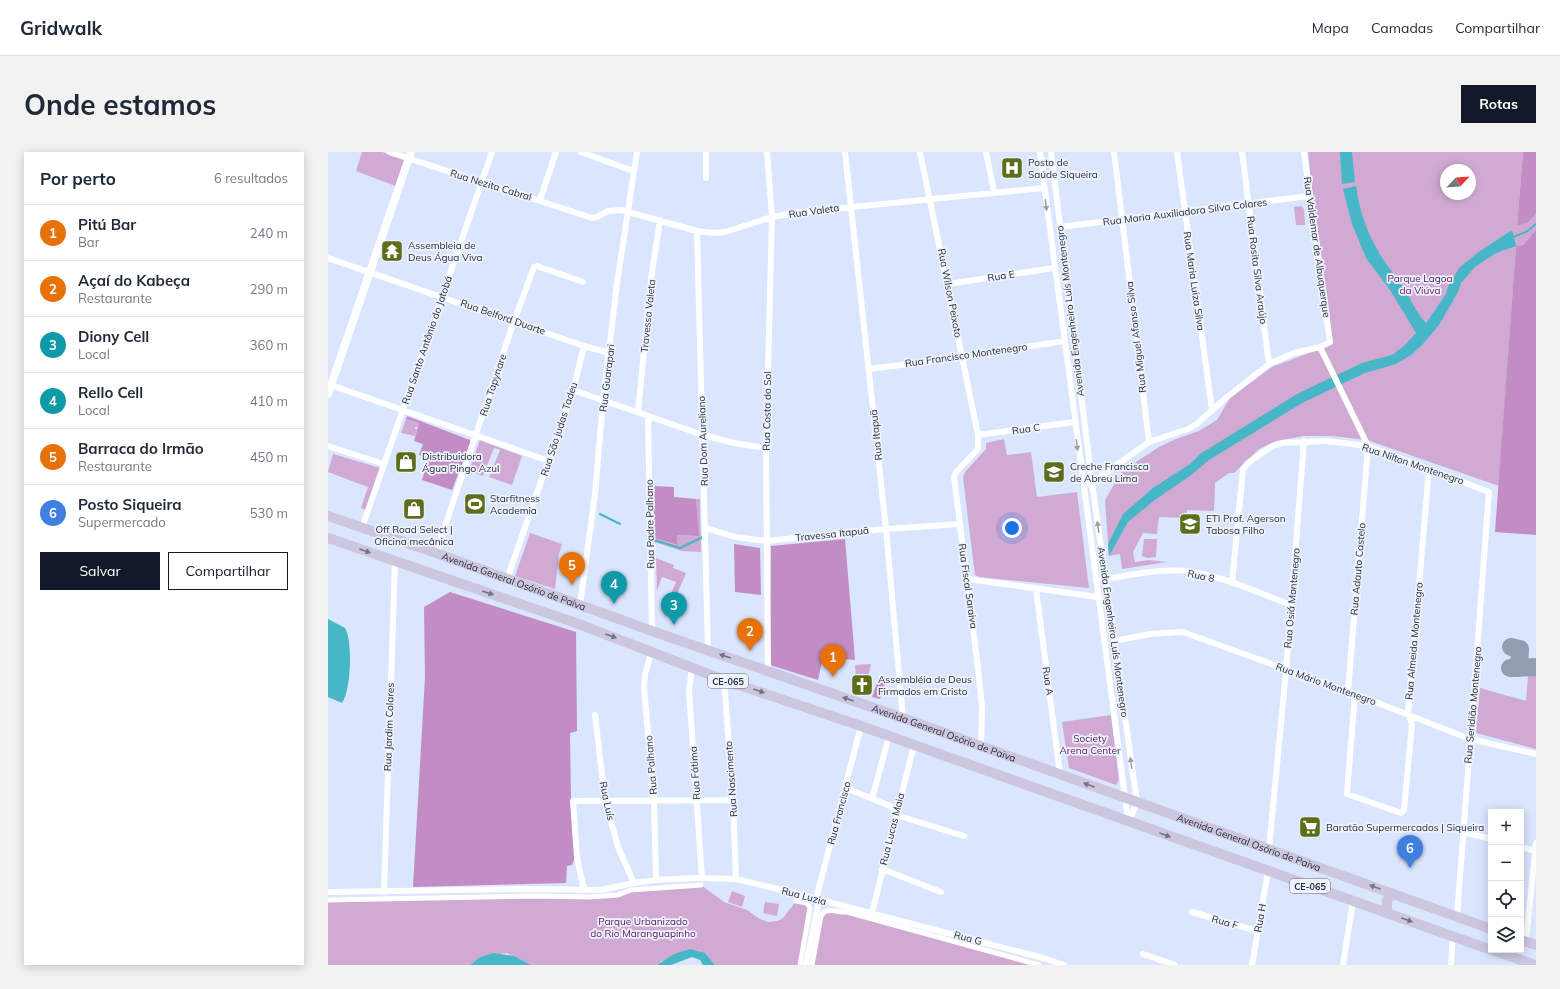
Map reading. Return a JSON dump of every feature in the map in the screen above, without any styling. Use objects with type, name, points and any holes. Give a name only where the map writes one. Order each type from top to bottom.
[{"type":"main road","name":"Avenida General Osório de Paiva","points":[[328,516],[903,718],[1488,928]]},
{"type":"main road","name":"Avenida General Osório de Paiva","points":[[328,538],[576,623],[724,680],[861,726],[1488,949]]},
{"type":"main road","points":[[1387,913],[1387,900],[1393,894]]},
{"type":"main road","name":"Avenida General Osório de Paiva","points":[[1500,953],[1535,965]]},
{"type":"street","name":"Rua Nezita Cabral","points":[[389,152],[410,155],[482,182],[592,218]]},
{"type":"street","name":"Rua Santo Antônio do Jatobá","points":[[362,528],[492,152]]},
{"type":"street","points":[[540,200],[556,152]]},
{"type":"street","points":[[580,152],[633,171]]},
{"type":"street","name":"Rua Guarapari","points":[[580,605],[595,494],[603,401],[627,211],[637,152]]},
{"type":"street","points":[[706,152],[706,178]]},
{"type":"street","name":"Rua Costa do Sol","points":[[767,152],[772,217],[766,448],[768,671]]},
{"type":"street","name":"Rua Itapuã","points":[[845,152],[886,529],[903,718]]},
{"type":"street","name":"Rua Wilson Peixoto","points":[[920,152],[931,199],[978,435]]},
{"type":"street","points":[[986,152],[994,192]]},
{"type":"street","name":"Avenida Engenheiro Luís Montenegro","points":[[1040,152],[1074,422],[1128,821]]},
{"type":"street","name":"Avenida Engenheiro Luís Montenegro","points":[[1051,152],[1092,483],[1137,802]]},
{"type":"street","name":"Rua Miguel Afonso Silva","points":[[1114,152],[1149,442]]},
{"type":"street","name":"Rua Maria Luiza Silva","points":[[1177,152],[1212,410]]},
{"type":"street","name":"Rua Rosita Silva Araújo","points":[[1242,152],[1269,364]]},
{"type":"street","name":"Rua Valdemar de Albuquerque","points":[[1304,152],[1330,342],[1320,347]]},
{"type":"street","points":[[328,394],[410,155]]},
{"type":"street","name":"Rua Valeta","points":[[592,218],[597,217],[608,210],[627,211],[697,231],[714,233],[725,232],[772,217],[852,206],[1044,188]]},
{"type":"street","name":"Rua Maria Auxiliadora Silva Colares","points":[[1060,227],[1309,196]]},
{"type":"street","name":"Travessa Valeta","points":[[638,412],[652,279],[660,220]]},
{"type":"street","name":"Rua Dom Aureliano","points":[[697,231],[706,528],[708,650]]},
{"type":"street","name":"Rua Belford Duarte","points":[[328,258],[584,346],[610,353]]},
{"type":"street","name":"Rua Tapynare","points":[[436,553],[514,321],[535,266],[583,282]]},
{"type":"street","name":"Rua E","points":[[948,284],[1054,268]]},
{"type":"street","points":[[1062,326],[1072,324]]},
{"type":"street","name":"Rua Francisco Montenegro","points":[[868,369],[962,357],[1064,341]]},
{"type":"street","name":"Rua São judas Tadeu","points":[[508,579],[573,390],[584,346]]},
{"type":"street","points":[[1083,489],[1149,442],[1188,429],[1198,424],[1212,410],[1269,364],[1294,353],[1320,347],[1368,446]]},
{"type":"street","points":[[330,385],[403,409],[549,461]]},
{"type":"street","points":[[573,390],[703,435],[734,443],[766,448]]},
{"type":"street","name":"Rua Padre Palhano","points":[[648,416],[652,631]]},
{"type":"street","name":"Rua C","points":[[978,435],[1074,422]]},
{"type":"street","name":"Rua Fiscal Saraiva","points":[[978,435],[978,448],[954,474],[968,579],[982,707],[981,746]]},
{"type":"street","name":"Rua Nilton Montenegro","points":[[1232,583],[1243,469],[1248,463],[1272,446],[1304,441],[1326,441],[1368,446],[1489,492]]},
{"type":"street","name":"Rua Osiá Montenegro","points":[[1269,849],[1286,671],[1304,441]]},
{"type":"street","points":[[328,446],[384,464]]},
{"type":"street","name":"Rua Adauto Castelo","points":[[1348,692],[1368,446]]},
{"type":"street","name":"Rua Almeida Montenegro","points":[[1355,694],[1347,794],[1402,812],[1412,724],[1408,714],[1429,469]]},
{"type":"street","name":"Rua Seridião Montenegro","points":[[1457,917],[1489,492]]},
{"type":"street","name":"Travessa Itapuã","points":[[706,528],[735,538],[766,541],[886,529],[960,524]]},
{"type":"street","name":"Rua Jardim Colares","points":[[384,892],[395,562]]},
{"type":"street","name":"Rua 8","points":[[1096,581],[1136,574],[1192,572],[1232,583],[1291,605]]},
{"type":"street","points":[[968,579],[1098,597]]},
{"type":"street","name":"Rua A","points":[[1036,589],[1060,774]]},
{"type":"street","name":"Rua Mário Montenegro","points":[[1114,641],[1150,634],[1183,632],[1286,671],[1355,694],[1470,739],[1536,754]]},
{"type":"street","name":"Rua Palhano","points":[[652,651],[645,674],[644,688],[654,799],[656,880]]},
{"type":"street","name":"Rua Fátima","points":[[692,668],[689,691],[702,878]]},
{"type":"street","name":"Rua Nascimento","points":[[724,680],[733,800],[736,879]]},
{"type":"street","name":"Rua Luís","points":[[594,715],[605,800],[618,847],[634,883]]},
{"type":"street","name":"Rua Francisco","points":[[806,965],[817,899],[861,726]]},
{"type":"street","points":[[872,799],[889,736]]},
{"type":"street","name":"Rua Lucas Maia","points":[[872,913],[896,812],[914,745]]},
{"type":"street","points":[[846,788],[872,799],[896,812],[964,836]]},
{"type":"street","points":[[584,890],[577,858],[572,801],[654,799],[733,800]]},
{"type":"street","points":[[1128,821],[1137,802]]},
{"type":"street","points":[[1463,832],[1488,838]]},
{"type":"street","points":[[1528,942],[1536,843]]},
{"type":"street","points":[[1524,848],[1536,851]]},
{"type":"street","points":[[882,869],[941,892]]},
{"type":"street","name":"Rua H","points":[[1252,965],[1268,871]]},
{"type":"street","points":[[328,892],[529,889],[601,890],[656,880],[702,878],[736,879]]},
{"type":"street","name":"Rua Luzia","points":[[736,879],[872,913]]},
{"type":"street","points":[[328,900],[536,896],[589,897],[618,895],[631,890],[701,885]]},
{"type":"street","points":[[796,901],[807,903],[810,908],[800,965]]},
{"type":"street","points":[[1344,964],[1354,901]]},
{"type":"street","points":[[812,965],[821,916],[827,910],[832,910],[841,913],[847,912],[1039,965]]},
{"type":"street","name":"Rua F","points":[[1192,912],[1257,931]]},
{"type":"street","name":"Rua G","points":[[872,913],[1064,965]]},
{"type":"street","points":[[1451,965],[1453,936]]},
{"type":"street","points":[[1143,954],[1175,965]]},
{"type":"green space","points":[[362,152],[382,152],[406,160],[398,187],[356,171]]},
{"type":"green space","name":"Parque Lagoa da Viúva","points":[[1308,152],[1523,152],[1517,226],[1529,222],[1536,213],[1536,230],[1523,245],[1516,246],[1499,486],[1367,440],[1332,436],[1304,436],[1276,441],[1259,449],[1234,473],[1229,473],[1215,483],[1214,511],[1187,510],[1186,518],[1159,517],[1157,534],[1143,533],[1133,552],[1135,562],[1149,560],[1167,562],[1122,569],[1120,554],[1109,556],[1105,500],[1122,471],[1159,447],[1199,431],[1217,420],[1230,398],[1272,367],[1333,344],[1313,202]]},
{"type":"green space","points":[[1301,206],[1304,209],[1305,225],[1296,225],[1294,207]]},
{"type":"green space","points":[[406,419],[419,423],[418,427],[415,427],[415,429],[417,429],[415,436],[401,433]]},
{"type":"green space","points":[[1004,439],[1007,455],[1031,452],[1037,497],[1077,492],[1089,588],[979,577],[975,575],[963,478],[965,472],[986,449],[986,443]]},
{"type":"green space","points":[[480,440],[522,456],[512,485],[489,477],[500,450],[494,448],[483,476],[469,471]]},
{"type":"green space","points":[[333,454],[380,468],[366,510],[361,508],[368,487],[328,472]]},
{"type":"green space","points":[[696,499],[700,499],[701,552],[682,551],[654,542],[655,538],[676,545],[677,535],[698,536]]},
{"type":"green space","points":[[530,533],[562,544],[559,554],[555,589],[515,576]]},
{"type":"green space","points":[[1144,539],[1157,539],[1156,557],[1147,558],[1142,556]]},
{"type":"green space","points":[[656,558],[674,565],[673,568],[686,573],[678,592],[678,597],[671,594],[676,582],[662,577],[657,591]]},
{"type":"green space","points":[[871,664],[868,677],[856,677],[855,665]]},
{"type":"green space","points":[[1536,669],[1536,749],[1476,733],[1480,688],[1526,701],[1528,676],[1525,675],[1529,671]]},
{"type":"green space","name":"Society Arena Center","points":[[1111,715],[1119,780],[1116,785],[1069,768],[1062,722]]},
{"type":"green space","name":"Parque Urbanizado do Rio Maranguapinho","points":[[701,885],[724,902],[747,910],[760,919],[768,922],[778,921],[783,918],[796,901],[809,905],[800,965],[715,965],[705,953],[662,961],[657,965],[531,965],[507,953],[480,957],[470,965],[328,965],[328,900],[603,897],[631,890]]},
{"type":"green space","points":[[732,891],[745,896],[742,907],[728,902]]},
{"type":"green space","points":[[765,902],[779,904],[777,916],[763,913]]},
{"type":"green space","points":[[832,910],[1039,965],[812,965],[821,916]]},
{"type":"shaded area","points":[[1523,152],[1536,152],[1536,213],[1529,222],[1517,226]]},
{"type":"shaded area","points":[[1536,230],[1536,535],[1495,532],[1516,246],[1523,245]]},
{"type":"shaded area","points":[[407,416],[470,440],[470,444],[452,490],[422,480],[429,458],[419,455],[423,444],[414,441],[419,423],[406,419]]},
{"type":"shaded area","points":[[653,486],[674,487],[674,497],[696,499],[699,536],[677,535],[677,545],[655,538]]},
{"type":"shaded area","points":[[845,539],[855,660],[832,658],[832,654],[824,653],[818,680],[770,665],[771,546]]},
{"type":"shaded area","points":[[734,544],[760,548],[761,595],[735,592]]},
{"type":"shaded area","points":[[450,592],[576,632],[577,731],[570,733],[571,800],[576,856],[572,865],[567,866],[566,883],[413,887],[425,677],[424,607]]},
{"type":"shaded area","points":[[879,677],[887,678],[880,699],[872,697]]},
{"type":"water","points":[[1340,152],[1352,152],[1355,182],[1342,184]]},
{"type":"water","points":[[1356,186],[1363,217],[1376,247],[1426,323],[1446,294],[1449,284],[1460,267],[1480,251],[1512,230],[1516,246],[1496,253],[1475,267],[1461,283],[1458,292],[1439,325],[1422,345],[1411,355],[1396,364],[1365,373],[1302,403],[1209,460],[1190,476],[1156,499],[1128,522],[1109,556],[1108,544],[1123,514],[1153,488],[1190,464],[1200,454],[1297,394],[1362,363],[1392,355],[1404,346],[1416,333],[1390,290],[1366,258],[1352,224],[1343,189]]},
{"type":"water","points":[[328,619],[345,628],[348,634],[350,666],[347,688],[342,703],[328,697]]},
{"type":"water","points":[[690,949],[705,953],[715,965],[703,965],[700,960],[692,957],[671,965],[657,965],[674,954]]},
{"type":"water","points":[[494,953],[514,956],[531,965],[470,965],[480,957]]},
{"type":"waterway","points":[[1513,237],[1526,232],[1536,224]]},
{"type":"waterway","points":[[600,514],[620,524]]},
{"type":"waterway","points":[[654,540],[680,548],[703,537]]},
{"type":"taxiway","points":[[1511,647],[1520,649],[1519,668]]},
{"type":"taxiway","points":[[1510,668],[1536,667]]},
{"type":"place","name":"Posto de Saúde Siqueira","points":[[1012,168]]},
{"type":"place","name":"Assembleia de Deus Água Viva","points":[[392,251]]},
{"type":"place","name":"Distribuidora Água Pingo Azul","points":[[406,462]]},
{"type":"place","name":"Creche Francisca de Abreu Lima","points":[[1054,472]]},
{"type":"place","name":"Starfitness Academia","points":[[475,504]]},
{"type":"place","name":"Off Road Select | Oficina mecânica","points":[[414,509]]},
{"type":"place","name":"ETI Prof. Agerson Tabosa Filho","points":[[1190,524]]},
{"type":"place","name":"Barraca do Irmão","points":[[572,585]]},
{"type":"place","name":"Rello Cell","points":[[614,604]]},
{"type":"place","name":"Diony Cell","points":[[674,625]]},
{"type":"place","name":"Açaí do Kabeça","points":[[750,651]]},
{"type":"place","name":"Pitú Bar","points":[[833,677]]},
{"type":"place","name":"Assembléia de Deus Firmados em Cristo","points":[[862,685]]},
{"type":"place","name":"Baratão Supermercados | Siqueira","points":[[1310,827]]},
{"type":"place","name":"Posto Siqueira","points":[[1410,868]]}]
